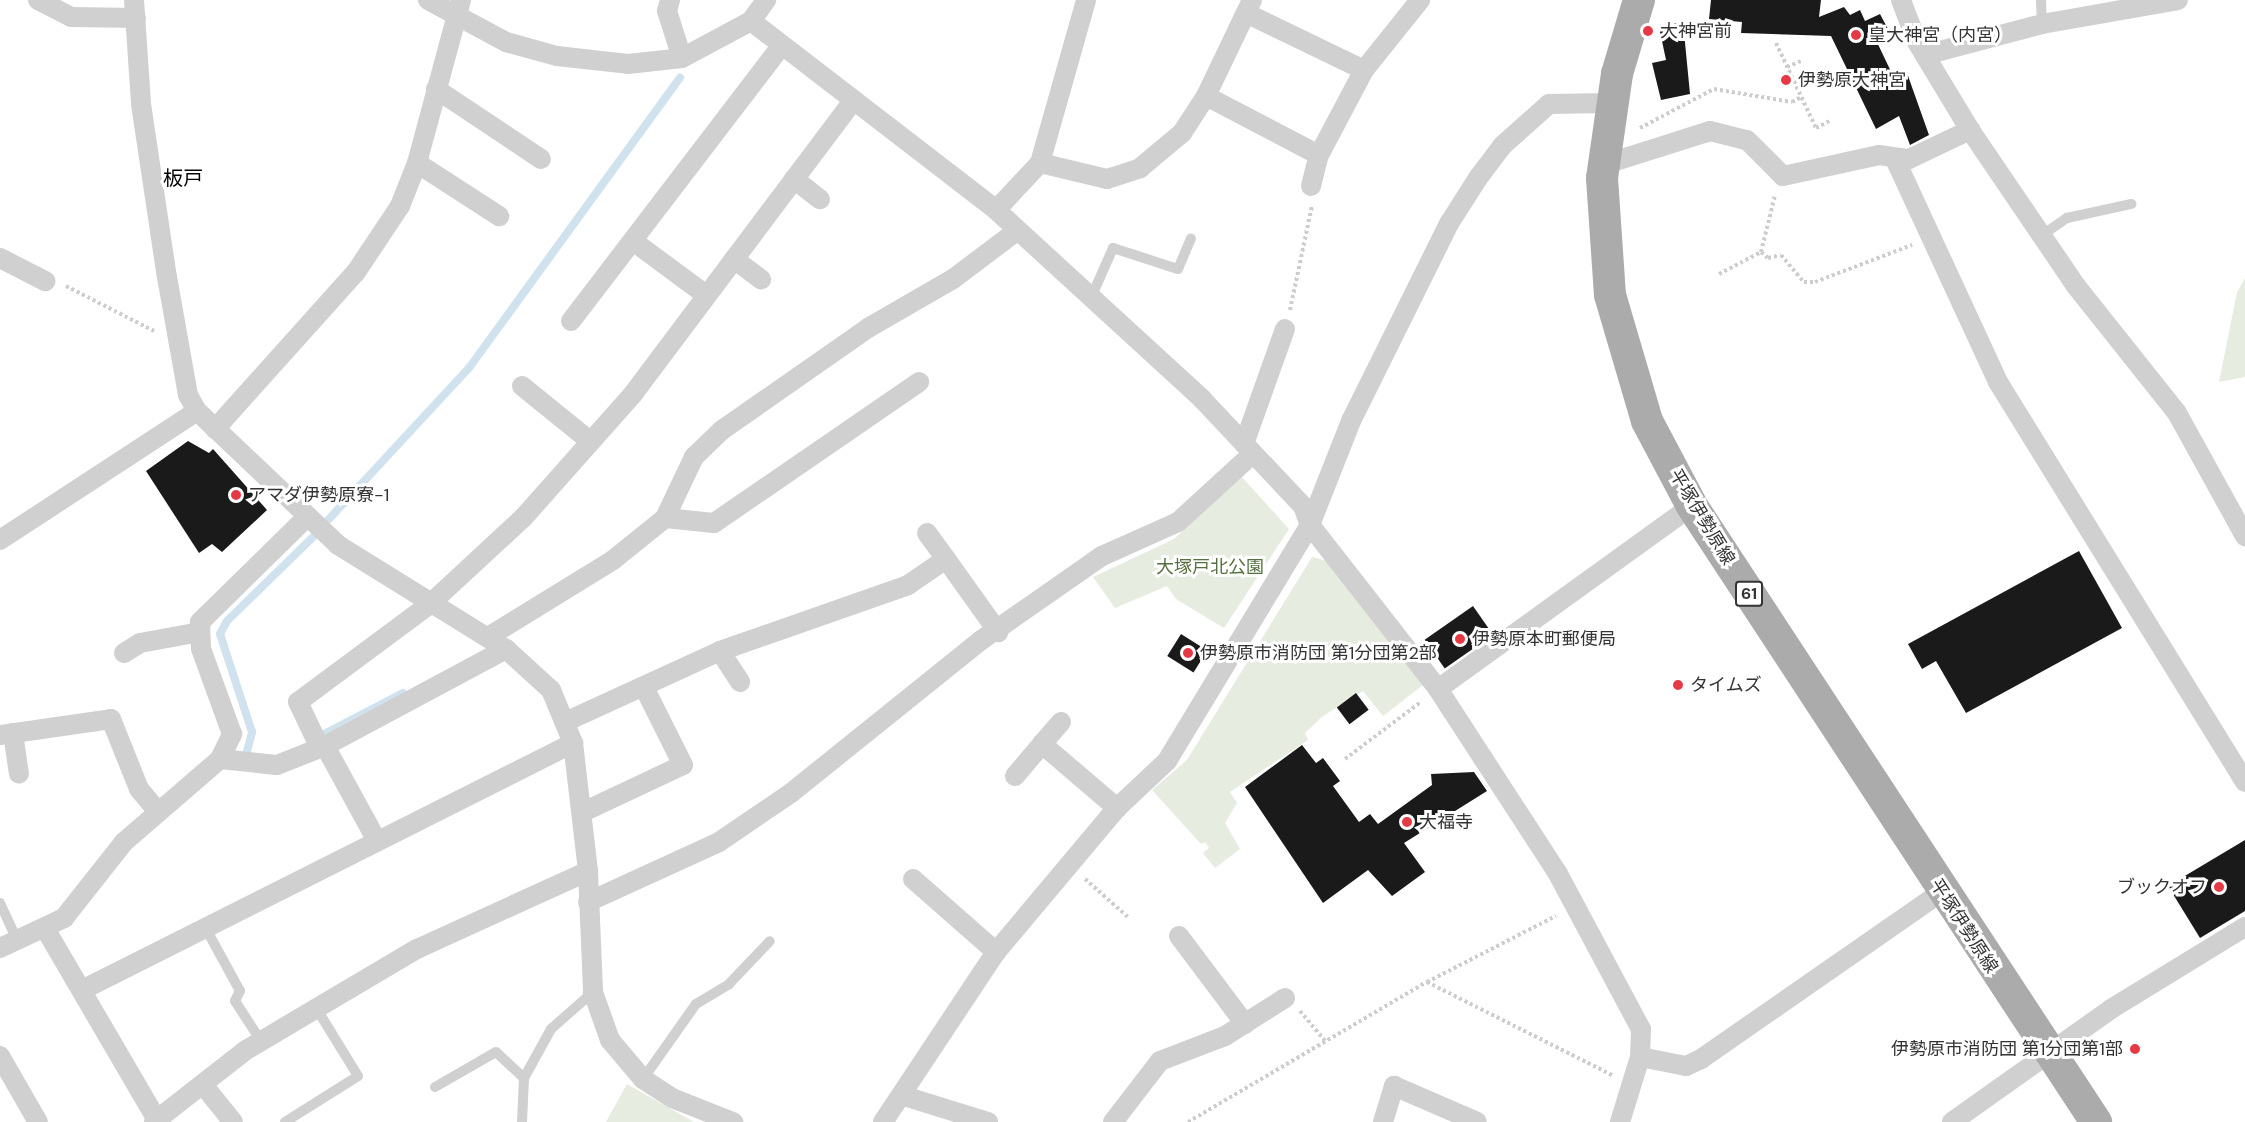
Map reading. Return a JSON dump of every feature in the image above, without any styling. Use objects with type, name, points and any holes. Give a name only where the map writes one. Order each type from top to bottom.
[{"type":"main road","name":"平塚伊勢原線","points":[[1639,0],[1611,103],[1603,165],[1604,245],[1621,340],[1647,421],[1692,506],[1941,892],[2096,1122]]},
{"type":"street","points":[[38,0],[72,17],[135,9],[141,104],[178,343],[197,411],[307,517],[366,565],[506,649],[550,690],[573,743],[583,812],[588,871],[593,992],[610,1040],[643,1079],[672,1098],[734,1122]]},
{"type":"street","points":[[428,0],[458,8],[506,42],[557,56],[628,64],[682,58],[751,21],[766,0]]},
{"type":"street","points":[[670,0],[667,11],[682,58]]},
{"type":"street","points":[[996,210],[1040,163],[1086,0]]},
{"type":"street","points":[[1311,186],[1319,155],[1364,70],[1420,0]]},
{"type":"street","points":[[1901,0],[1925,55],[1970,130],[2041,236],[2177,413],[2245,536]]},
{"type":"street","points":[[1925,55],[2042,24],[2178,0]]},
{"type":"street","points":[[1040,163],[1107,179],[1124,176],[1182,133],[1206,96],[1249,6],[1364,70]]},
{"type":"street","points":[[215,429],[375,248],[417,163],[458,8]]},
{"type":"street","points":[[751,21],[996,210],[1303,506],[1310,525],[1438,689],[1576,906],[1633,1010],[1641,1029],[1640,1057],[1620,1122]]},
{"type":"street","points":[[572,321],[781,46]]},
{"type":"street","points":[[436,89],[539,150]]},
{"type":"street","points":[[1206,96],[1319,155]]},
{"type":"street","points":[[377,841],[298,702],[430,604],[523,518],[633,394],[853,101]]},
{"type":"street","points":[[883,1122],[904,1096],[996,952],[1117,808],[1167,761],[1310,525],[1351,421],[1450,222],[1478,178],[1503,145],[1549,104],[1611,103]]},
{"type":"street","points":[[1603,165],[1710,131],[1747,140],[1783,176],[1879,155],[1894,159],[1909,159],[1970,130]]},
{"type":"street","points":[[1894,159],[1998,382],[2245,782]]},
{"type":"street","points":[[417,163],[476,211],[500,216]]},
{"type":"street","points":[[794,179],[820,199]]},
{"type":"street","points":[[488,637],[614,560],[664,518],[694,457],[722,430],[877,322],[953,279],[1018,230]]},
{"type":"street","points":[[633,241],[706,295]]},
{"type":"street","points":[[0,258],[45,281]]},
{"type":"street","points":[[734,259],[761,279]]},
{"type":"street","points":[[588,902],[719,842],[791,794],[998,632],[1102,556],[1178,522],[1247,450],[1285,329]]},
{"type":"street","points":[[664,518],[714,523],[919,382]]},
{"type":"street","points":[[522,386],[590,441]]},
{"type":"street","points":[[0,540],[197,411]]},
{"type":"street","points":[[1438,689],[1692,506]]},
{"type":"street","points":[[9,945],[46,930],[64,918],[124,842],[220,759],[232,734],[201,649],[200,622],[307,517]]},
{"type":"street","points":[[927,533],[998,632]]},
{"type":"street","points":[[565,722],[720,651],[866,603],[908,585],[946,559]]},
{"type":"street","points":[[124,654],[140,643],[200,632]]},
{"type":"street","points":[[220,759],[277,765],[322,746],[506,649]]},
{"type":"street","points":[[720,651],[740,682]]},
{"type":"street","points":[[583,812],[683,765],[644,687]]},
{"type":"street","points":[[19,774],[7,734],[111,718],[139,789],[158,812]]},
{"type":"street","points":[[1015,776],[1061,722]]},
{"type":"street","points":[[82,990],[573,743]]},
{"type":"street","points":[[1042,744],[1117,808]]},
{"type":"street","points":[[46,930],[155,1121],[261,1041],[588,871]]},
{"type":"street","points":[[913,879],[996,952]]},
{"type":"street","points":[[1640,1057],[1686,1066],[1701,1059],[1941,892]]},
{"type":"street","points":[[1952,1122],[2047,1052],[2245,927]]},
{"type":"street","points":[[1179,936],[1245,1024]]},
{"type":"street","points":[[1113,1122],[1160,1061],[1245,1024],[1285,998]]},
{"type":"street","points":[[0,1056],[14,1100],[38,1122]]},
{"type":"street","points":[[204,1086],[233,1122]]},
{"type":"street","points":[[1383,1122],[1394,1086],[1478,1122]]},
{"type":"street","points":[[904,1096],[988,1122]]},
{"type":"lane","points":[[2041,0],[2042,24]]},
{"type":"lane","points":[[2041,236],[2067,218],[2132,204]]},
{"type":"lane","points":[[1090,300],[1113,248],[1178,269],[1191,239]]},
{"type":"lane","points":[[0,903],[9,945]]},
{"type":"lane","points":[[206,927],[240,991],[235,1001],[261,1041]]},
{"type":"lane","points":[[643,1079],[696,1004],[729,984],[770,940]]},
{"type":"lane","points":[[522,1122],[524,1078],[551,1029],[593,992]]},
{"type":"lane","points":[[285,1122],[358,1076],[318,1011]]},
{"type":"lane","points":[[435,1087],[496,1052],[524,1078]]},
{"type":"path","points":[[1776,43],[1816,128],[1829,121]]},
{"type":"path","points":[[1787,67],[1801,61]]},
{"type":"path","points":[[1632,132],[1714,89],[1792,102],[1801,98]]},
{"type":"path","points":[[1719,274],[1761,252],[1783,176]]},
{"type":"path","points":[[1285,329],[1311,223],[1311,186]]},
{"type":"path","points":[[1761,252],[1768,258],[1781,255],[1804,282],[1815,282],[1929,238]]},
{"type":"path","points":[[45,281],[58,282],[178,343]]},
{"type":"path","points":[[1346,759],[1438,689]]},
{"type":"path","points":[[1068,864],[1128,916]]},
{"type":"path","points":[[1188,1122],[1427,982],[1576,906]]},
{"type":"path","points":[[1427,982],[1632,1085]]},
{"type":"path","points":[[1285,998],[1325,1041]]},
{"type":"green space","points":[[2245,278],[2245,377],[2219,382],[2237,292]]},
{"type":"green space","name":"大塚戸北公園","points":[[1241,476],[1289,529],[1224,628],[1176,599],[1167,586],[1115,608],[1093,577],[1174,539]]},
{"type":"green space","points":[[1312,557],[1328,561],[1427,682],[1383,716],[1363,691],[1323,716],[1305,733],[1308,740],[1230,792],[1237,803],[1225,823],[1240,849],[1215,868],[1203,853],[1209,848],[1205,842],[1201,844],[1152,790],[1187,760]]},
{"type":"green space","points":[[627,1084],[694,1122],[606,1122]]},
{"type":"building","points":[[1711,0],[1821,0],[1819,17],[1844,7],[1850,15],[1860,10],[1865,21],[1880,14],[1889,31],[1875,38],[1895,80],[1907,73],[1929,135],[1910,145],[1899,116],[1876,129],[1831,36],[1741,33],[1742,22],[1709,19]]},
{"type":"building","points":[[1683,22],[1690,94],[1661,100],[1652,63],[1666,60],[1659,27]]},
{"type":"building","name":"アマダ伊勢原寮-1","points":[[188,441],[209,453],[213,449],[267,510],[222,552],[212,544],[199,553],[146,471]]},
{"type":"building","points":[[2079,551],[2122,628],[1966,713],[1936,661],[1922,669],[1908,644]]},
{"type":"building","name":"伊勢原本町郵便局","points":[[1473,606],[1493,635],[1445,669],[1425,640]]},
{"type":"building","name":"伊勢原市消防団 第1分団第2部","points":[[1181,634],[1207,650],[1194,672],[1167,656]]},
{"type":"building","points":[[1356,693],[1369,710],[1349,724],[1337,707]]},
{"type":"building","name":"大福寺","points":[[1302,745],[1316,763],[1323,758],[1340,781],[1333,786],[1359,822],[1370,814],[1378,824],[1432,785],[1431,774],[1474,772],[1487,791],[1404,843],[1425,872],[1392,896],[1368,870],[1323,903],[1245,787]]},
{"type":"building","points":[[2245,840],[2245,911],[2200,938],[2168,886]]},
{"type":"waterway","points":[[329,519],[469,368],[680,78]]},
{"type":"waterway","points":[[246,755],[252,732],[220,634],[227,621],[313,537]]},
{"type":"waterway","points":[[324,734],[403,693]]},
{"type":"place","name":"大神宮前","points":[[1648,31]]},
{"type":"place","name":"皇大神宮（内宮）","points":[[1856,35]]},
{"type":"place","name":"伊勢原大神宮","points":[[1786,80]]},
{"type":"place","name":"アマダ伊勢原寮-1","points":[[236,495]]},
{"type":"place","name":"伊勢原本町郵便局","points":[[1460,639]]},
{"type":"place","name":"伊勢原市消防団 第1分団第2部","points":[[1188,653]]},
{"type":"place","name":"タイムズ","points":[[1678,685]]},
{"type":"place","name":"大福寺","points":[[1407,822]]},
{"type":"place","name":"ブックオフ","points":[[2219,887]]},
{"type":"place","name":"伊勢原市消防団 第1分団第1部","points":[[2135,1049]]},
{"type":"district","name":"板戸","points":[[183,178]]}]
